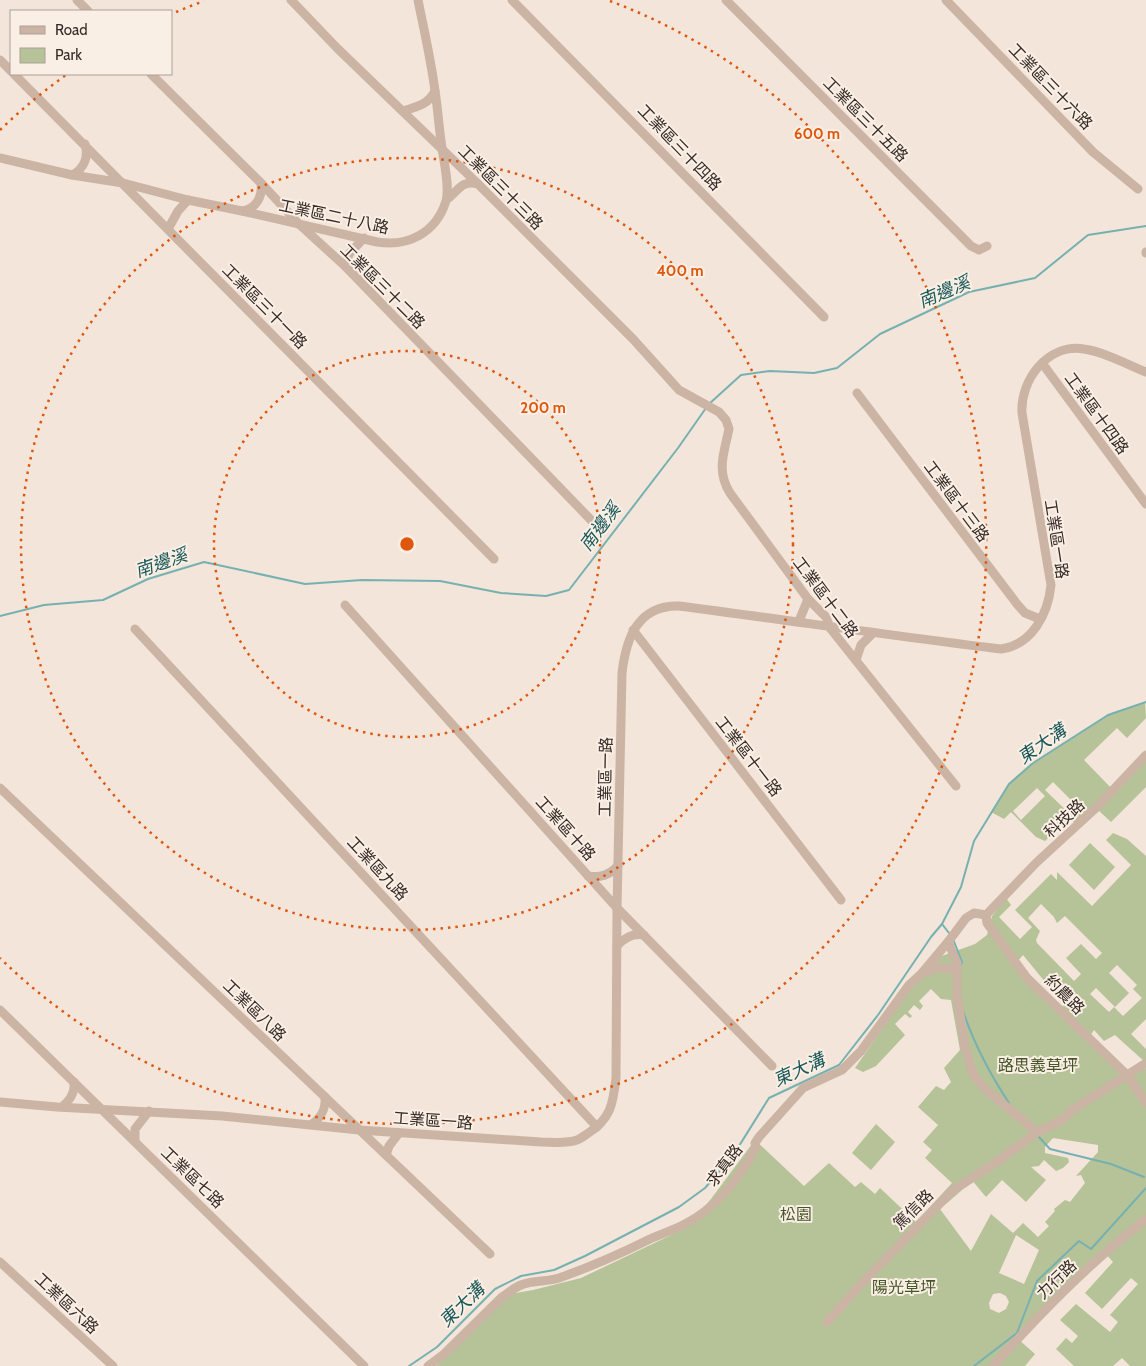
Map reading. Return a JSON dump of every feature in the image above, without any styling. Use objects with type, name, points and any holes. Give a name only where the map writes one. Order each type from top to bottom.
[{"type":"street","points":[[77,0],[87,10]]},
{"type":"street","name":"工業區三十三路","points":[[292,0],[337,48],[478,184],[632,339],[679,390],[718,412]]},
{"type":"street","name":"工業區二十八路","points":[[0,158],[72,175],[123,183],[188,200],[377,242],[393,244],[418,237],[435,223],[447,199],[435,90],[418,0]]},
{"type":"street","name":"工業區三十四路","points":[[512,0],[824,317]]},
{"type":"street","name":"工業區三十五路","points":[[726,0],[972,246],[979,250],[987,246]]},
{"type":"street","name":"工業區三十六路","points":[[946,0],[1093,152],[1138,189]]},
{"type":"street","name":"工業區三十一路","points":[[0,60],[10,71]]},
{"type":"street","name":"工業區三十一路","points":[[14,75],[85,144],[494,560]]},
{"type":"street","name":"工業區三十二路","points":[[152,75],[261,183],[300,225],[346,267],[592,521]]},
{"type":"street","points":[[403,111],[424,104],[435,90]]},
{"type":"street","points":[[72,175],[79,171],[86,160],[87,151],[85,144]]},
{"type":"street","points":[[447,199],[463,184],[473,182],[478,184]]},
{"type":"street","points":[[242,211],[252,208],[258,201],[262,193],[261,183]]},
{"type":"street","points":[[168,229],[178,211],[188,200]]},
{"type":"street","points":[[346,267],[347,258],[364,238]]},
{"type":"street","name":"工業區一路","points":[[0,1102],[62,1108],[148,1111],[312,1124],[359,1130],[541,1142],[577,1140],[597,1127],[608,1115],[613,1102],[616,1078],[617,908],[622,673],[627,644],[638,623],[657,610],[671,606],[800,622],[872,634],[1001,649],[1017,645],[1026,639],[1040,620],[1049,600],[1050,585],[1021,404],[1029,380],[1042,362],[1053,355],[1063,351],[1083,349],[1146,372]]},
{"type":"street","name":"工業區十四路","points":[[1042,362],[1146,504]]},
{"type":"street","name":"工業區十三路","points":[[857,393],[1017,604],[1025,613],[1040,620]]},
{"type":"street","name":"工業區十二路","points":[[718,412],[726,420],[728,429],[721,475],[724,485],[808,599],[826,618],[830,628],[956,786]]},
{"type":"street","points":[[800,622],[808,599]]},
{"type":"street","name":"工業區十路","points":[[345,605],[617,908],[772,1066]]},
{"type":"street","name":"工業區九路","points":[[135,629],[597,1127]]},
{"type":"street","name":"工業區十一路","points":[[633,630],[841,900]]},
{"type":"street","points":[[856,660],[861,645],[872,634]]},
{"type":"street","name":"科技路","points":[[986,915],[1037,862],[1097,808],[1146,755]]},
{"type":"street","name":"工業區八路","points":[[0,788],[490,1254]]},
{"type":"street","points":[[588,876],[604,876],[618,866]]},
{"type":"street","name":"求真路","points":[[428,1366],[444,1354],[502,1298],[523,1284],[557,1278],[619,1255],[698,1216],[714,1203],[738,1176],[756,1147],[755,1143],[759,1137],[803,1088],[842,1070],[861,1051],[909,985],[922,973],[970,914],[986,915]]},
{"type":"street","name":"約農路","points":[[986,915],[987,923],[1027,978],[1125,1076],[1146,1103]]},
{"type":"street","points":[[617,946],[633,935],[644,935]]},
{"type":"street","points":[[951,938],[956,962],[957,996],[965,1047],[973,1074],[984,1088],[1032,1130]]},
{"type":"street","points":[[922,973],[940,967],[956,971]]},
{"type":"street","name":"工業區七路","points":[[0,1010],[364,1366]]},
{"type":"street","name":"篤信路","points":[[827,1322],[862,1283],[952,1191],[996,1163],[1032,1130],[1062,1120],[1072,1110],[1146,1063]]},
{"type":"street","points":[[62,1108],[73,1093],[74,1082]]},
{"type":"street","points":[[312,1124],[317,1121],[323,1111],[325,1098]]},
{"type":"street","points":[[135,1141],[135,1129],[148,1111]]},
{"type":"street","points":[[386,1155],[389,1146],[399,1132]]},
{"type":"street","name":"力行路","points":[[993,1366],[1084,1272],[1146,1219]]},
{"type":"street","name":"工業區六路","points":[[0,1262],[113,1366]]},
{"type":"green space","points":[[1145,702],[1146,718],[1127,738],[1117,728],[1084,760],[1113,790],[1146,756],[1146,787],[1111,822],[1096,808],[1077,826],[1070,818],[1045,841],[1036,837],[1011,812],[1004,819],[991,812],[1009,784],[1033,763],[1108,715]],"holes":[[[1053,782],[1081,810],[1074,818],[1045,790]],[[1037,788],[1045,796],[1021,820],[1013,811]]]},
{"type":"green space","points":[[1113,833],[1127,839],[1146,856],[1146,1019],[1131,1034],[1146,1049],[1146,1063],[1115,1035],[1104,1041],[1094,1030],[1090,1036],[1123,1078],[1146,1068],[1146,1366],[1130,1366],[1122,1358],[1113,1366],[1074,1366],[1056,1349],[1066,1338],[1072,1343],[1078,1336],[1060,1320],[1076,1304],[1110,1332],[1118,1322],[1110,1315],[1138,1284],[1131,1278],[1102,1309],[1085,1293],[1113,1262],[1105,1253],[1018,1339],[1035,1354],[1025,1366],[436,1366],[488,1313],[510,1294],[581,1278],[686,1228],[711,1199],[755,1140],[804,1186],[829,1163],[855,1187],[861,1182],[875,1194],[880,1188],[916,1222],[952,1183],[925,1158],[932,1150],[923,1142],[938,1125],[918,1107],[936,1086],[944,1090],[951,1082],[944,1068],[960,1050],[951,1000],[941,999],[931,989],[919,1001],[923,1006],[920,1010],[914,1005],[908,1012],[912,1016],[910,1018],[905,1014],[895,1024],[905,1035],[876,1066],[863,1072],[855,1068],[914,983],[939,957],[975,944],[987,935],[992,916],[1006,898],[1011,905],[999,917],[1020,939],[1032,927],[1015,910],[1051,874],[1057,880],[1057,872],[1092,906],[1131,865],[1106,840]],"holes":[[[1041,904],[1054,917],[1057,923],[1065,916],[1102,953],[1096,959],[1081,944],[1066,958],[1081,974],[1074,981],[1037,943],[1036,940],[1040,931],[1028,918]],[[1023,955],[1064,1005],[1062,1007],[1017,962]],[[1117,965],[1137,985],[1133,989],[1142,998],[1123,1016],[1114,1007],[1109,1012],[1090,994],[1096,988],[1115,1007],[1129,993],[1109,973]],[[1053,1138],[1098,1145],[1098,1152],[1076,1176],[1081,1175],[1085,1183],[1070,1202],[1065,1200],[1054,1209],[1055,1211],[1045,1222],[1049,1226],[1038,1237],[1023,1223],[1013,1233],[991,1214],[971,1251],[940,1209],[961,1191],[971,1179],[986,1197],[1002,1180],[1026,1202],[1046,1180],[1031,1167],[1039,1166],[1044,1160],[1056,1171],[1063,1168],[1069,1162],[1068,1158],[1045,1153],[1045,1147]],[[1016,1235],[1039,1250],[1024,1284],[999,1273]],[[1000,1293],[1006,1296],[1009,1302],[1006,1309],[999,1313],[990,1309],[989,1303],[993,1294]]]},
{"type":"green space","points":[[1090,843],[1115,867],[1094,890],[1069,865]]},
{"type":"green space","points":[[876,1124],[895,1142],[871,1170],[852,1153]]},
{"type":"waterway","name":"南邊溪","points":[[709,404],[741,375],[770,371],[814,373],[837,368],[880,334],[969,292],[1035,278],[1088,235],[1146,226]]},
{"type":"waterway","name":"南邊溪","points":[[0,616],[44,605],[103,600],[148,579],[204,562],[305,584],[362,580],[440,581],[501,593],[546,596],[569,590],[678,448],[706,408]]},
{"type":"waterway","name":"東大溝","points":[[409,1366],[437,1347],[495,1289],[521,1276],[554,1270],[585,1256],[679,1207],[705,1188],[734,1154],[769,1098],[839,1065],[878,1015],[931,937],[942,924],[961,887],[974,841],[1009,784],[1033,763],[1108,715],[1146,702]]},
{"type":"waterway","points":[[942,924],[949,933]]},
{"type":"waterway","points":[[953,939],[962,962],[961,965]]},
{"type":"waterway","points":[[963,1011],[983,1058],[1009,1103]]},
{"type":"waterway","points":[[1038,1136],[1050,1149],[1111,1164],[1144,1177]]},
{"type":"waterway","points":[[974,1366],[1017,1333],[1037,1281],[1079,1241],[1091,1249],[1146,1188]]},
{"type":"park label","name":"路思義草坪","points":[[1038,1065]]},
{"type":"park label","name":"松園","points":[[796,1214]]},
{"type":"park label","name":"陽光草坪","points":[[904,1287]]}]
